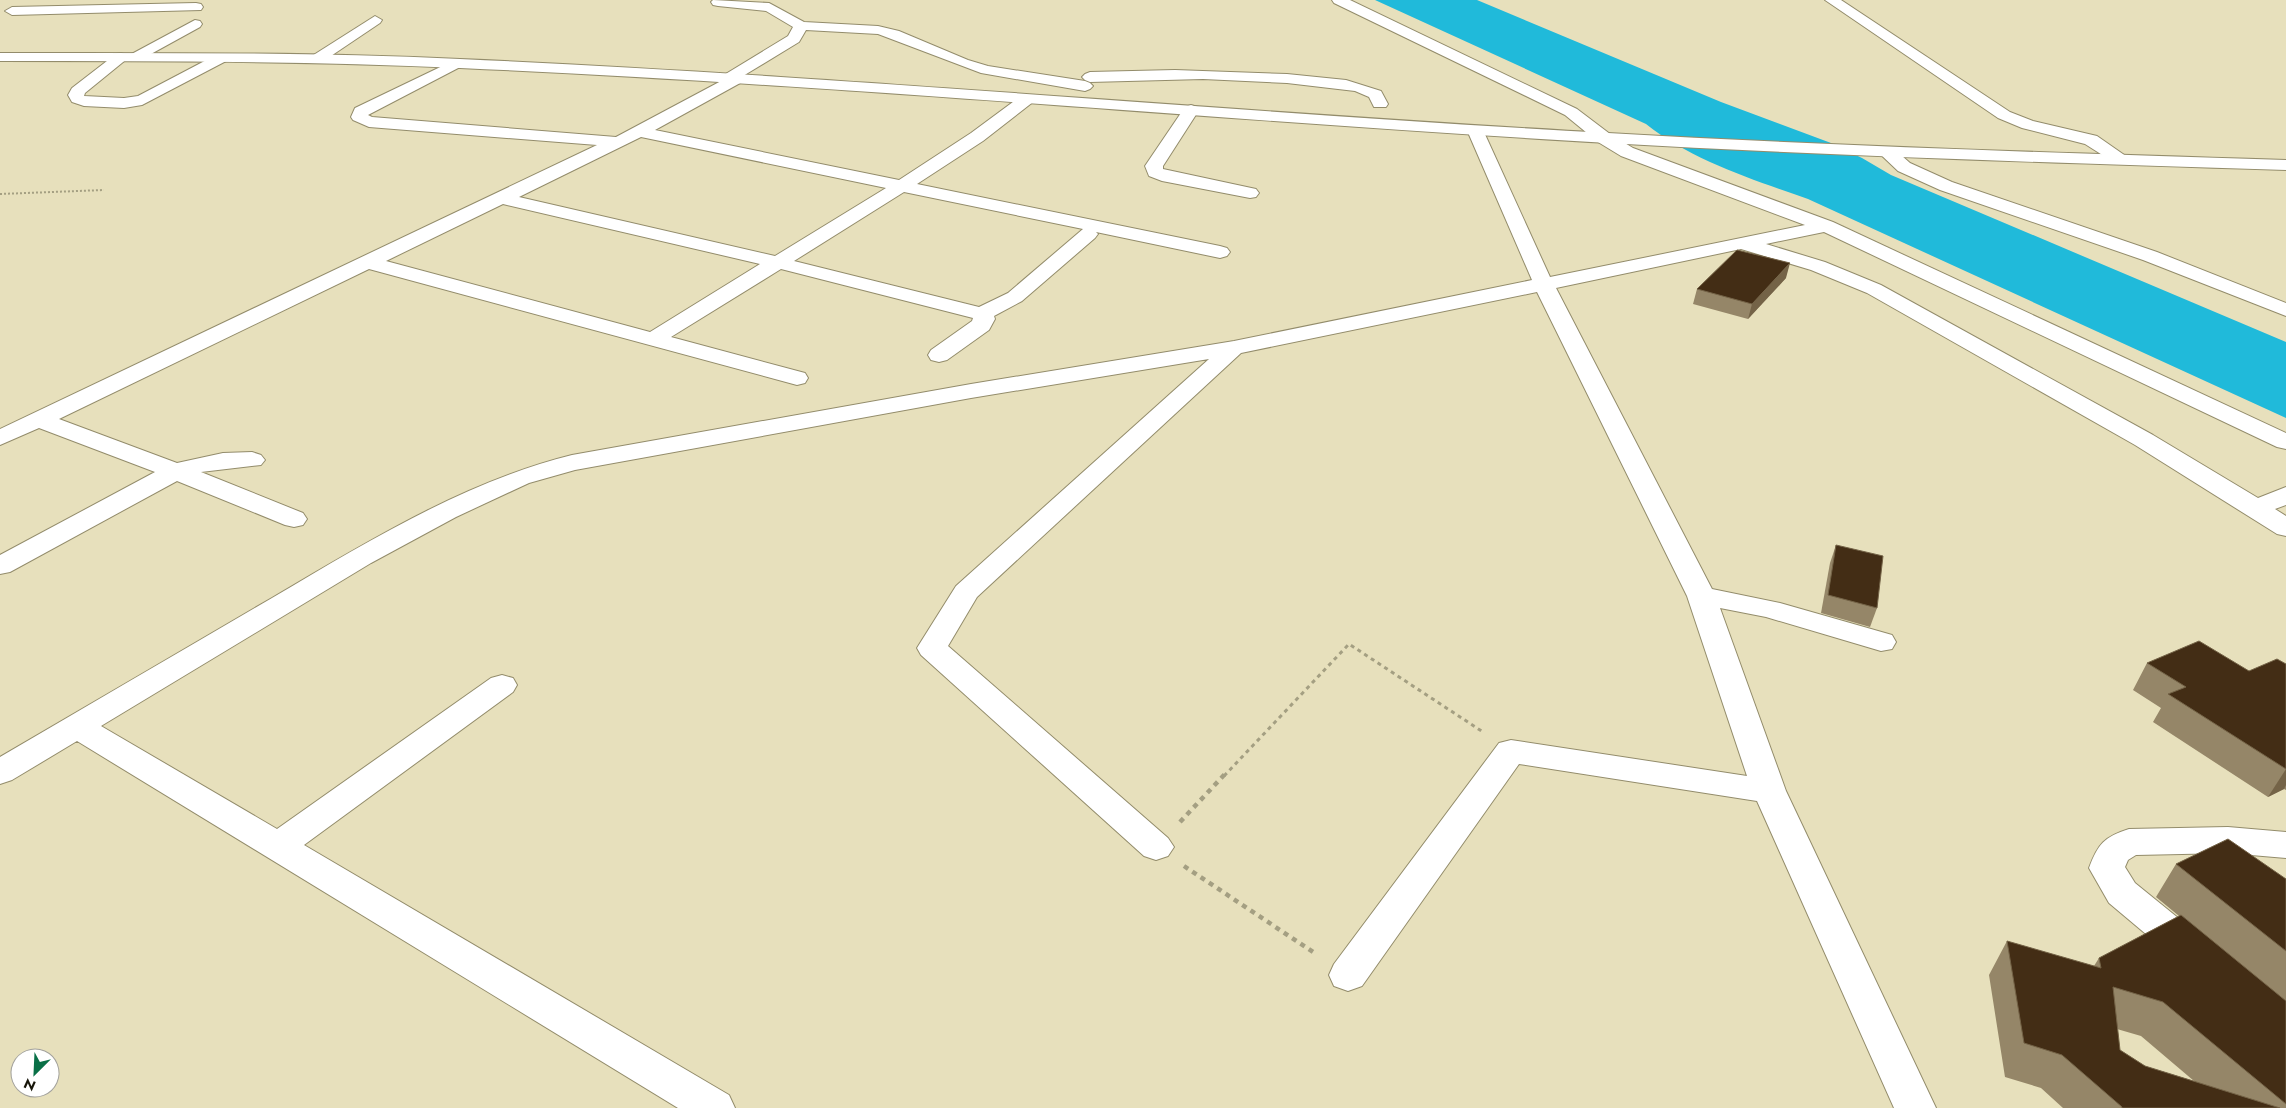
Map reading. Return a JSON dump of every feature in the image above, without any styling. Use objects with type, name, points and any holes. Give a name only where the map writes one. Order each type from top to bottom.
[{"type":"street","points":[[4,10],[35,0]]},
{"type":"street","points":[[1339,0],[1571,112],[1604,138],[1627,152],[1826,226],[2286,442]]},
{"type":"street","points":[[1832,0],[2004,115],[2028,125],[2091,140],[2121,158]]},
{"type":"street","points":[[718,2],[769,7],[801,26],[878,30],[894,34],[963,63],[986,70],[1089,76],[1219,74],[1275,76],[1362,88],[1375,94],[1380,104]]},
{"type":"street","points":[[4,10],[196,7]]},
{"type":"street","points":[[316,59],[375,20]]},
{"type":"street","points":[[195,24],[128,57],[78,91],[76,95],[78,99],[124,103],[142,100],[223,57]]},
{"type":"street","points":[[0,438],[639,132],[733,78],[794,39],[801,26]]},
{"type":"street","points":[[0,57],[223,57],[457,63],[733,78],[1604,138],[1883,152],[2121,158],[2286,165]]},
{"type":"street","points":[[457,63],[362,111],[359,117],[369,122],[618,142]]},
{"type":"street","points":[[1082,102],[1089,76]]},
{"type":"street","points":[[653,339],[902,186],[977,137],[1027,99]]},
{"type":"street","points":[[1191,110],[1154,166],[1154,172],[1162,176],[1250,193]]},
{"type":"street","points":[[1475,130],[1543,283],[1701,596],[1769,791],[1915,1108]]},
{"type":"street","points":[[639,132],[1220,252]]},
{"type":"street","points":[[1883,152],[1904,167],[1946,186],[2150,256],[2286,310]]},
{"type":"street","points":[[501,198],[776,262],[982,314],[1015,297],[1088,234]]},
{"type":"street","points":[[0,772],[361,557],[447,512],[520,478],[572,463],[971,391],[1234,348],[1826,226]]},
{"type":"street","points":[[1740,243],[1818,266],[1874,289],[2144,440],[2286,528]]},
{"type":"street","points":[[368,262],[797,378]]},
{"type":"street","points":[[938,354],[981,325],[984,319],[982,314]]},
{"type":"street","points":[[1156,847],[932,648],[966,592],[1234,348]]},
{"type":"street","points":[[39,420],[176,471],[294,519]]},
{"type":"street","points":[[0,566],[176,471],[202,462],[228,459],[252,460]]},
{"type":"street","points":[[2256,508],[2286,496]]},
{"type":"street","points":[[1701,596],[1770,609],[1881,642]]},
{"type":"street","points":[[278,846],[502,685]]},
{"type":"street","points":[[77,726],[714,1108]]},
{"type":"street","points":[[1348,975],[1511,751],[1769,791]]},
{"type":"street","points":[[2219,973],[2122,893],[2107,868],[2113,852],[2129,842],[2228,840],[2286,845]]},
{"type":"path","points":[[0,194],[104,190]]},
{"type":"path","points":[[1348,975],[1156,847],[1349,644],[1511,751]]},
{"type":"water","points":[[1375,0],[1477,0],[1721,102],[1831,143],[1891,175],[2286,342],[2286,418],[1808,199],[1703,159],[1664,137],[1646,124]]},
{"type":"building","points":[[1737,250],[1790,263],[1752,304],[1697,289]]},
{"type":"building","points":[[1836,545],[1883,556],[1877,608],[1828,595]]},
{"type":"building","points":[[2199,641],[2249,671],[2277,659],[2286,664],[2286,769],[2168,694],[2186,687],[2147,663]]},
{"type":"building","points":[[2228,839],[2286,879],[2286,951],[2176,864]]},
{"type":"building","points":[[2181,915],[2286,1001],[2286,1104],[2163,1002],[2113,987],[2120,1050],[2145,1066],[2280,1108],[2122,1108],[2062,1055],[2024,1043],[2007,941],[2101,968],[2099,958]]}]
